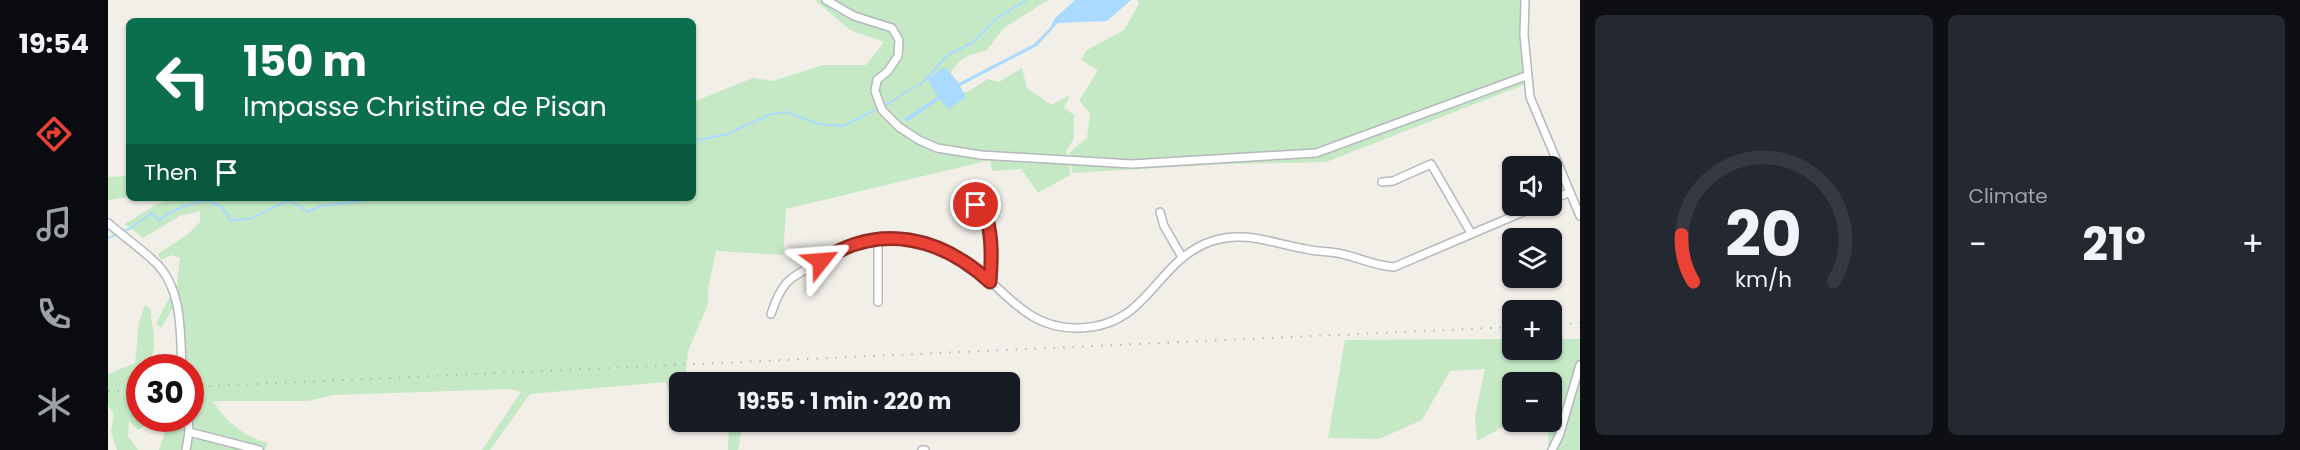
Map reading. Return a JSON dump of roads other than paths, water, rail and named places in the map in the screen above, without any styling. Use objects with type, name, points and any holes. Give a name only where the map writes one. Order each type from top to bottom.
[{"type":"street","points":[[826,0],[854,16],[892,28],[899,40],[898,56],[888,71],[878,80],[875,91],[880,106],[899,127],[919,140],[956,153],[1132,164],[1316,153],[1526,76]]},
{"type":"street","points":[[1525,0],[1526,76],[1530,97],[1568,193],[1580,216]]},
{"type":"street","points":[[1382,182],[1393,181],[1431,164],[1471,233]]},
{"type":"street","points":[[1562,195],[1568,193]]},
{"type":"street","points":[[976,205],[982,206],[986,214],[992,266],[990,282]]},
{"type":"street","points":[[1160,212],[1164,226],[1182,257]]},
{"type":"street","points":[[771,314],[789,278],[836,252],[878,238],[914,241],[944,250],[972,266],[1039,321],[1062,328],[1095,327],[1128,315],[1182,257],[1214,241],[1254,237],[1394,267],[1513,216]]},
{"type":"street","points":[[108,223],[159,266],[171,284],[178,309],[181,354]]},
{"type":"street","points":[[878,238],[878,302]]},
{"type":"street","points":[[1552,450],[1559,436],[1580,365]]},
{"type":"street","points":[[186,450],[189,432],[259,450]]},
{"type":"water","points":[[1075,0],[1131,0],[1107,21],[1058,23],[1037,46],[960,86],[966,97],[948,109],[940,99],[907,122],[904,119],[938,96],[927,79],[945,67],[959,83],[1034,44],[1050,28],[1055,18]]},
{"type":"waterway","points":[[696,140],[728,134],[768,115],[786,112],[819,124],[843,126],[889,103],[923,82],[948,55],[972,43],[997,18],[1026,0]]},
{"type":"waterway","points":[[108,238],[131,228],[151,213],[159,221],[175,210],[203,201]]},
{"type":"waterway","points":[[209,201],[222,207],[230,220],[250,219],[287,201]]},
{"type":"waterway","points":[[291,201],[308,212],[320,206],[362,201]]},
{"type":"railway","points":[[1562,324],[1580,323]]},
{"type":"railway","points":[[204,386],[1502,327]]},
{"type":"railway","points":[[108,391],[126,390]]}]
